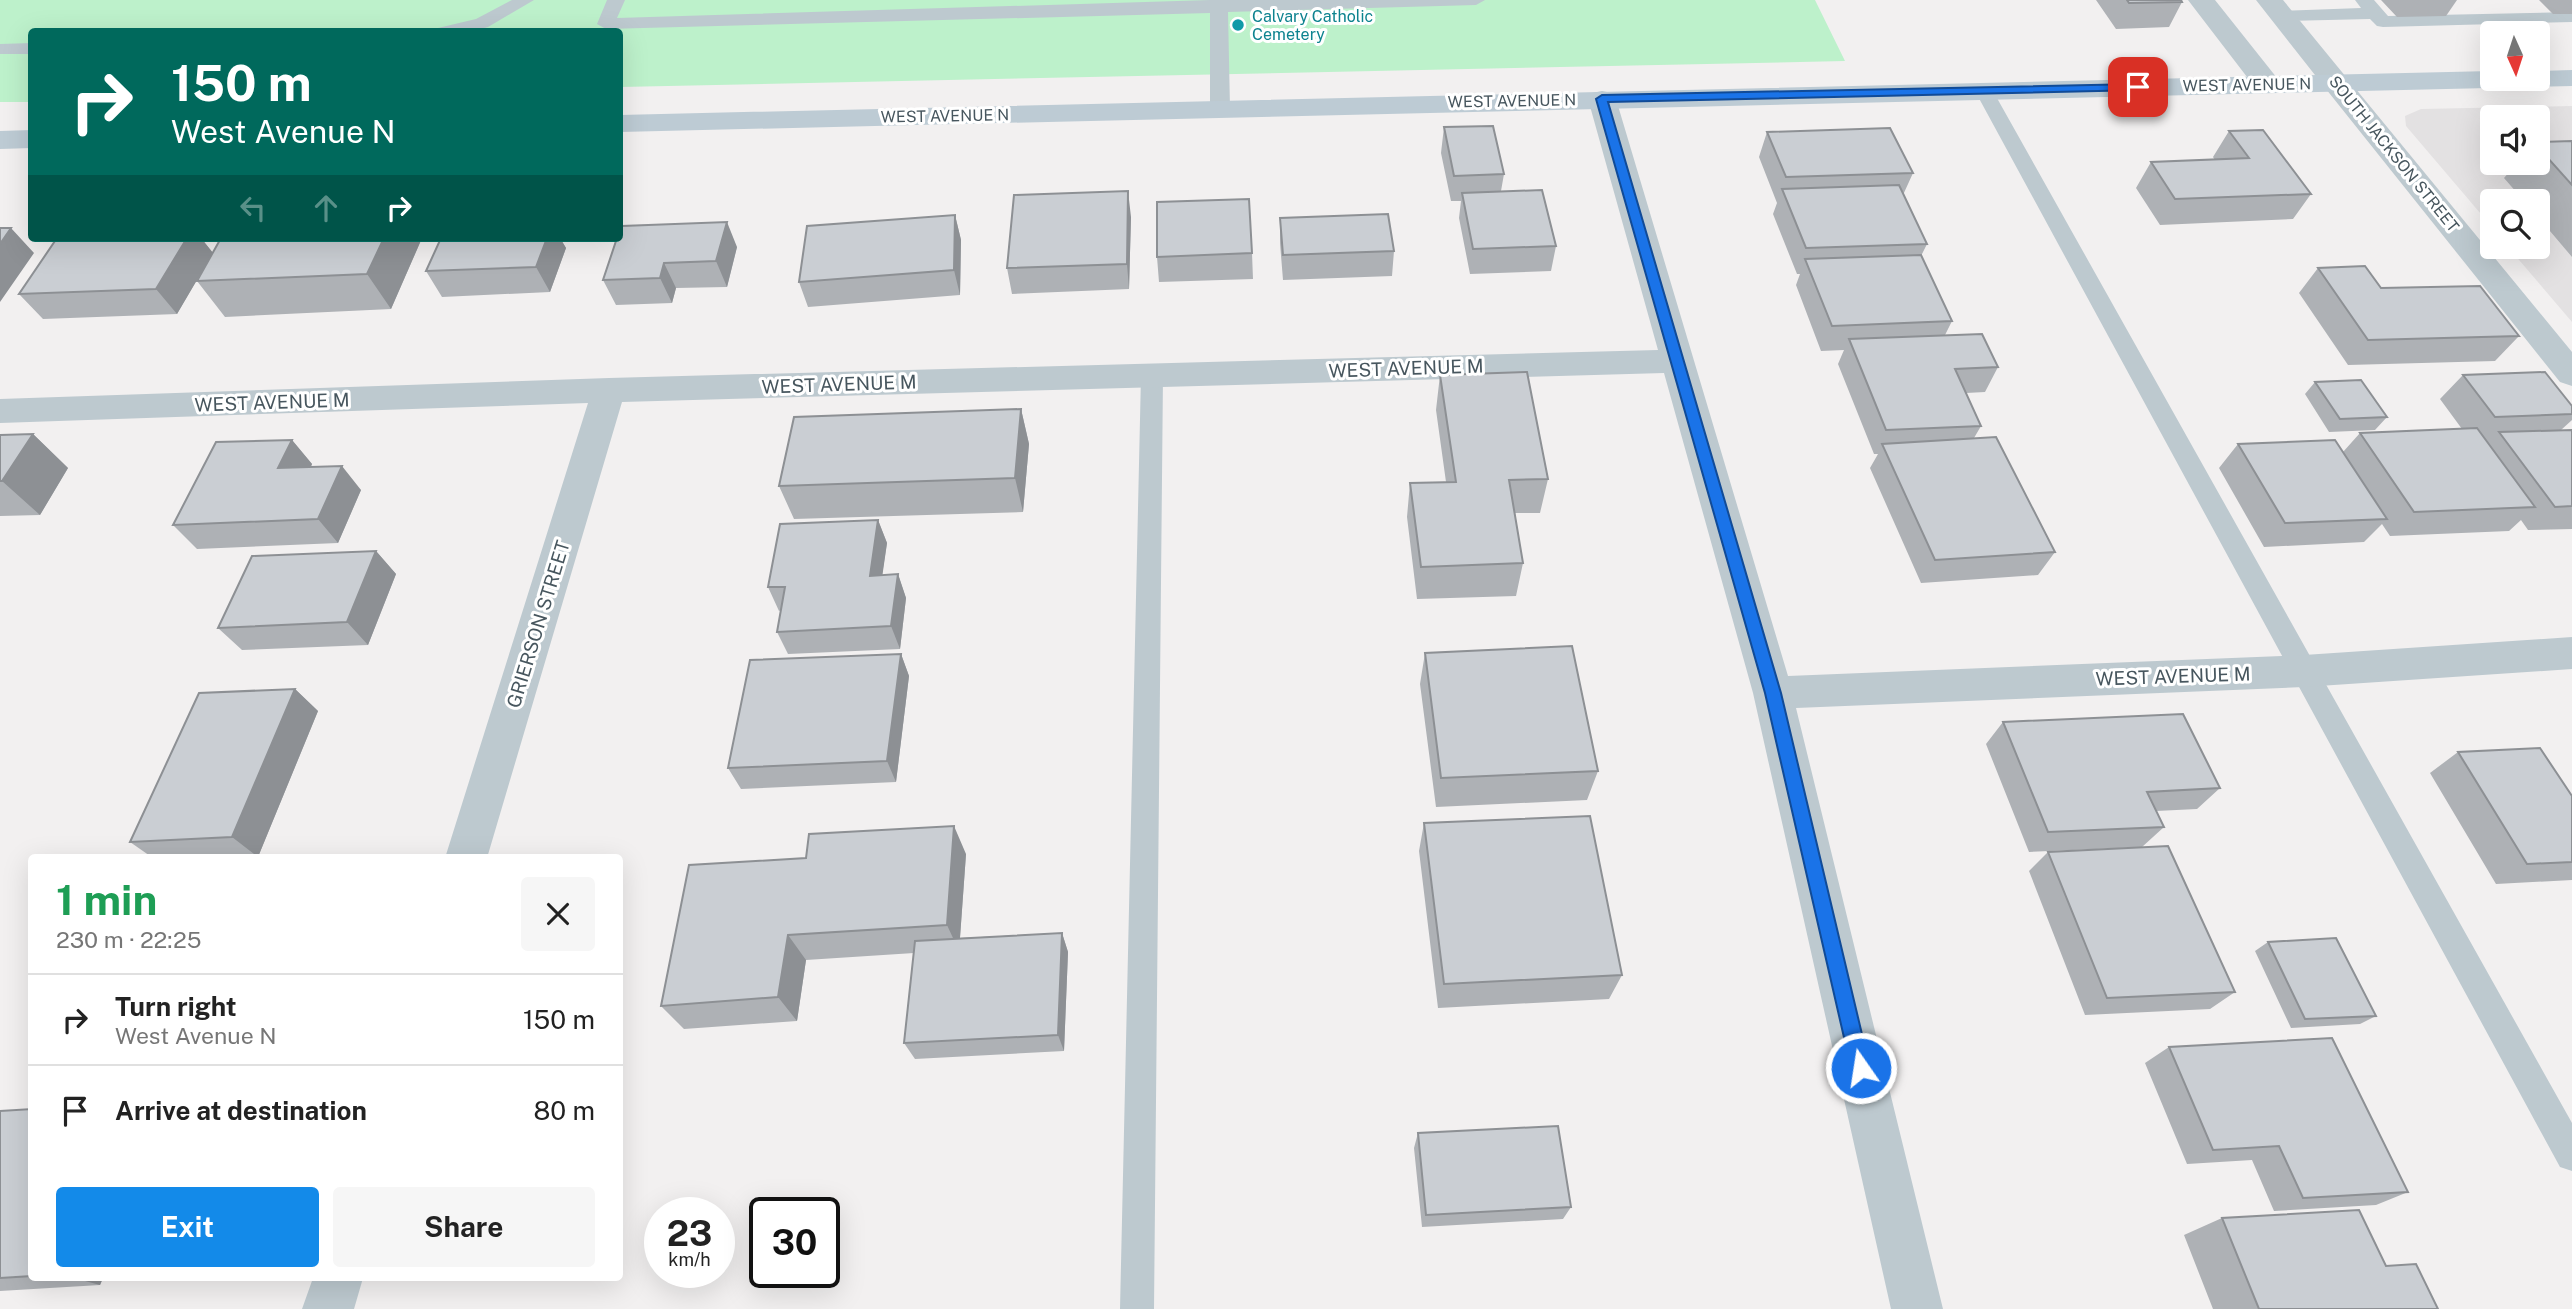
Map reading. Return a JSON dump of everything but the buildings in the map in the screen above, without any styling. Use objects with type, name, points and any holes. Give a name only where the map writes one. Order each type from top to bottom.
[{"type":"main road","name":"WEST AVENUE N","points":[[623,124],[2572,78]]},
{"type":"main road","points":[[0,140],[28,139]]},
{"type":"street","points":[[2201,0],[2267,84]]},
{"type":"street","name":"SOUTH JACKSON STREET","points":[[2275,8],[2572,374]]},
{"type":"street","points":[[1602,99],[1773,693],[1917,1309]]},
{"type":"street","name":"WEST AVENUE M","points":[[0,411],[609,390],[1678,361]]},
{"type":"street","name":"GRIERSON STREET","points":[[467,854],[609,390]]},
{"type":"street","name":"WEST AVENUE M","points":[[1773,693],[2304,671],[2572,653]]},
{"type":"street","points":[[328,1309],[337,1281]]},
{"type":"lane","points":[[461,28],[482,23],[525,0]]},
{"type":"lane","points":[[616,0],[606,24],[1219,4],[1476,0]]},
{"type":"lane","points":[[1219,4],[1220,108]]},
{"type":"lane","points":[[2275,8],[2370,6],[2383,22],[2572,17]]},
{"type":"lane","points":[[0,49],[28,48]]},
{"type":"lane","points":[[1984,91],[2572,1155]]},
{"type":"lane","points":[[1137,1309],[1152,375]]},
{"type":"shaded area","points":[[2550,106],[2572,106],[2572,322],[2518,259],[2550,259],[2550,189],[2480,189],[2480,213],[2406,126],[2405,116],[2421,109],[2480,108],[2480,175],[2550,175]]},
{"type":"green space","points":[[0,0],[1815,0],[1845,61],[623,87],[623,28],[28,28],[28,102],[0,102]]},
{"type":"place","name":"Calvary Catholic Cemetery","points":[[1238,25]]},
{"type":"route","points":[[1861,1068],[1773,693],[1602,99],[2138,87]]}]
